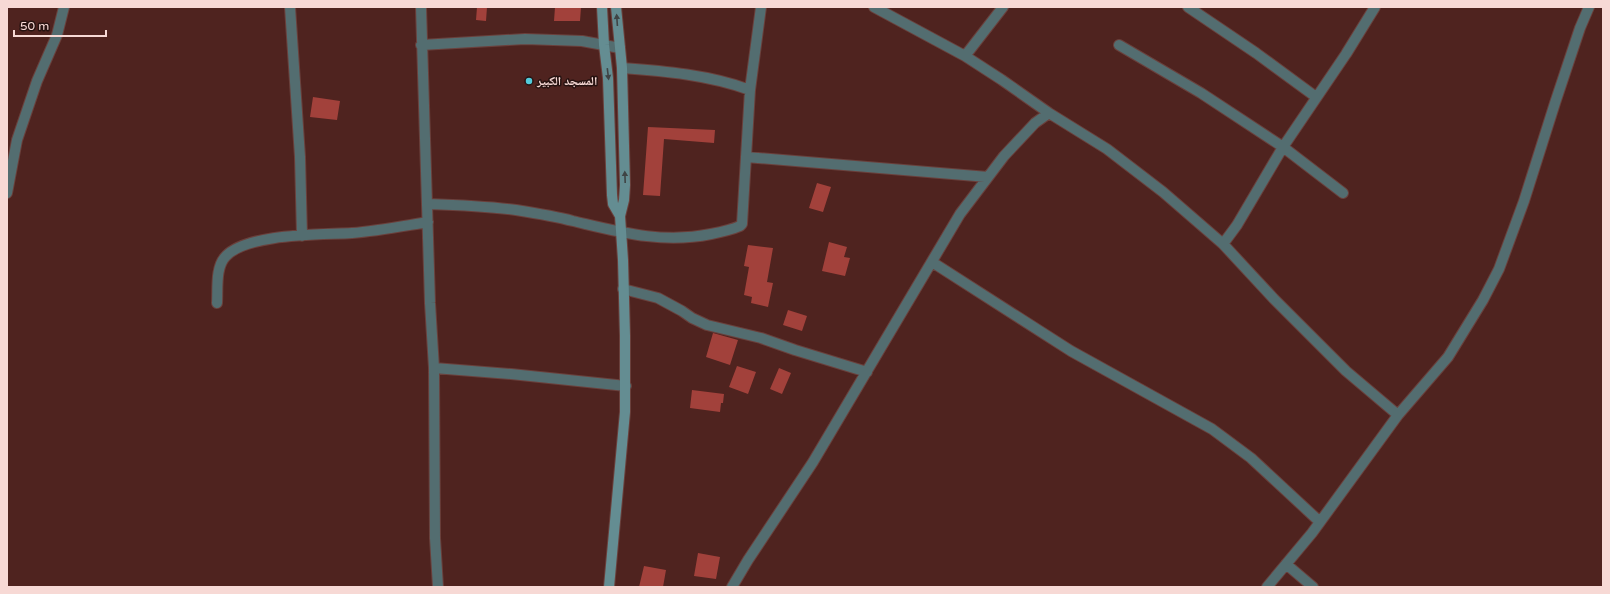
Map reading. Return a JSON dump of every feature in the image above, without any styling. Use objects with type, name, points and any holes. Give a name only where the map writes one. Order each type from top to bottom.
[{"type":"street","points":[[7,193],[17,140],[37,82],[57,34],[64,7]]},
{"type":"street","points":[[290,7],[300,157],[302,236]]},
{"type":"street","points":[[421,7],[430,303],[434,368],[438,587]]},
{"type":"street","points":[[602,7],[604,45],[608,78],[612,195],[613,204],[620,216]]},
{"type":"street","points":[[609,587],[625,420],[626,386],[624,289],[620,216],[624,200],[625,185],[622,68],[616,7]]},
{"type":"street","points":[[428,204],[479,206],[516,210],[572,220],[621,232],[670,239],[692,238],[718,233],[740,226],[742,224],[750,90],[762,7]]},
{"type":"street","points":[[874,7],[964,56],[1002,80],[1049,113],[1107,149],[1126,163],[1163,192],[1223,244],[1274,299],[1346,371],[1398,415]]},
{"type":"street","points":[[964,56],[1003,7]]},
{"type":"street","points":[[1188,7],[1256,53],[1316,98]]},
{"type":"street","points":[[1223,244],[1237,225],[1283,147],[1346,54],[1375,7]]},
{"type":"street","points":[[1267,587],[1320,522],[1398,415],[1448,357],[1483,300],[1499,269],[1524,200],[1554,103],[1580,28],[1589,7]]},
{"type":"street","points":[[422,45],[525,39],[582,41],[620,48]]},
{"type":"street","points":[[1119,45],[1201,93],[1283,147],[1343,193]]},
{"type":"street","points":[[622,68],[644,69],[706,78],[750,90]]},
{"type":"street","points":[[732,587],[812,462],[960,214],[988,177],[1025,133],[1049,113]]},
{"type":"street","points":[[746,157],[884,167],[988,177]]},
{"type":"street","points":[[218,303],[219,271],[221,262],[225,256],[241,246],[266,239],[354,233],[428,222]]},
{"type":"street","points":[[932,262],[1071,351],[1212,429],[1251,458],[1320,522]]},
{"type":"street","points":[[624,289],[658,298],[706,325],[761,338],[794,350],[867,372]]},
{"type":"street","points":[[434,368],[626,386]]},
{"type":"street","points":[[1286,564],[1313,587]]},
{"type":"building","points":[[477,7],[487,7],[486,21],[476,20]]},
{"type":"building","points":[[555,7],[581,7],[580,21],[554,21]]},
{"type":"building","points":[[313,97],[340,101],[337,120],[310,117]]},
{"type":"building","points":[[648,127],[715,130],[714,143],[664,139],[660,196],[643,195]]},
{"type":"building","points":[[817,183],[831,187],[823,212],[809,208]]},
{"type":"building","points":[[829,242],[847,247],[844,257],[850,258],[845,276],[822,271]]},
{"type":"building","points":[[748,245],[773,248],[767,282],[773,283],[768,307],[751,303],[752,297],[744,295],[749,267],[744,266]]},
{"type":"building","points":[[788,310],[807,316],[802,331],[783,325]]},
{"type":"building","points":[[713,333],[738,340],[730,365],[706,357]]},
{"type":"building","points":[[737,366],[756,372],[748,394],[729,387]]},
{"type":"building","points":[[779,368],[791,373],[782,394],[770,389]]},
{"type":"building","points":[[692,390],[724,394],[720,412],[690,408]]},
{"type":"building","points":[[698,553],[720,557],[716,579],[694,576]]},
{"type":"building","points":[[644,566],[666,570],[663,587],[639,587]]},
{"type":"place","name":"المسجد الكبير","points":[[529,81]]}]
